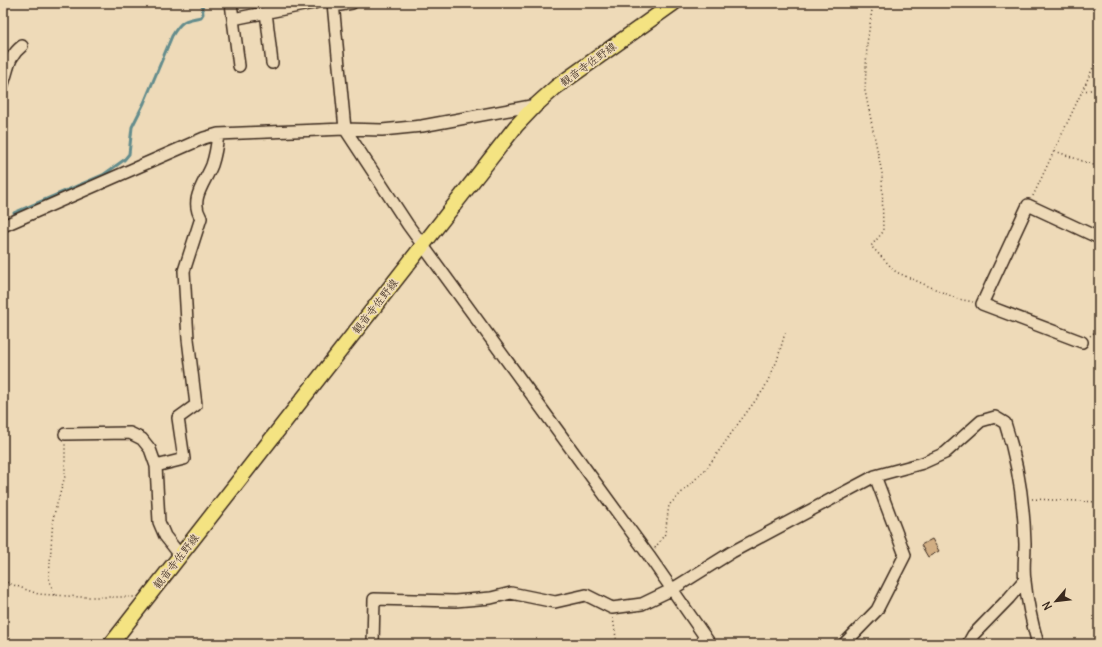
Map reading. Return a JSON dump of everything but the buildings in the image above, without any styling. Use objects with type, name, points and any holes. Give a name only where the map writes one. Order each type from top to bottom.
[{"type":"main road","name":"観音寺佐野線","points":[[111,644],[516,126],[556,87],[674,3]]},
{"type":"street","points":[[231,3],[239,66]]},
{"type":"street","points":[[233,19],[314,3]]},
{"type":"street","points":[[352,3],[334,5],[345,129],[423,245],[710,644]]},
{"type":"street","points":[[266,12],[272,63]]},
{"type":"street","points":[[3,84],[14,52],[22,46]]},
{"type":"street","points":[[3,226],[204,138],[218,134],[345,129],[382,130],[422,126],[536,105]]},
{"type":"street","points":[[156,466],[184,459],[178,418],[196,405],[188,339],[184,271],[201,218],[196,211],[196,198],[212,164],[218,134]]},
{"type":"street","points":[[1082,342],[982,304],[1028,205],[1099,238]]},
{"type":"street","points":[[373,644],[374,599],[455,601],[491,598],[510,593],[555,602],[586,595],[612,608],[642,604],[671,590],[732,552],[875,476],[923,463],[945,453],[981,421],[995,417],[1005,423],[1011,442],[1022,498],[1025,544],[1025,579],[1031,619],[1038,644]]},
{"type":"street","points":[[65,434],[130,433],[142,439],[150,449],[156,466],[159,522],[165,536],[180,555]]},
{"type":"street","points":[[844,644],[877,610],[905,554],[875,476]]},
{"type":"street","points":[[968,644],[973,635],[1009,598],[1025,579]]},
{"type":"path","points":[[872,3],[867,44],[865,90],[882,173],[883,232],[871,246],[896,272],[958,299],[982,304]]},
{"type":"path","points":[[1028,205],[1055,151],[1099,54]]},
{"type":"path","points":[[1082,91],[1099,89]]},
{"type":"path","points":[[1055,151],[1099,167]]},
{"type":"path","points":[[648,556],[665,534],[669,505],[707,468],[764,389],[777,361],[785,334]]},
{"type":"path","points":[[54,595],[49,578],[53,518],[65,476],[65,434]]},
{"type":"path","points":[[1022,498],[1099,502]]},
{"type":"path","points":[[3,581],[38,594],[82,597],[148,597]]},
{"type":"path","points":[[612,608],[617,644]]},
{"type":"waterway","points":[[14,213],[103,175],[124,160],[129,154],[132,127],[144,103],[172,36],[178,27],[184,22],[201,17],[203,14],[202,3]]}]
